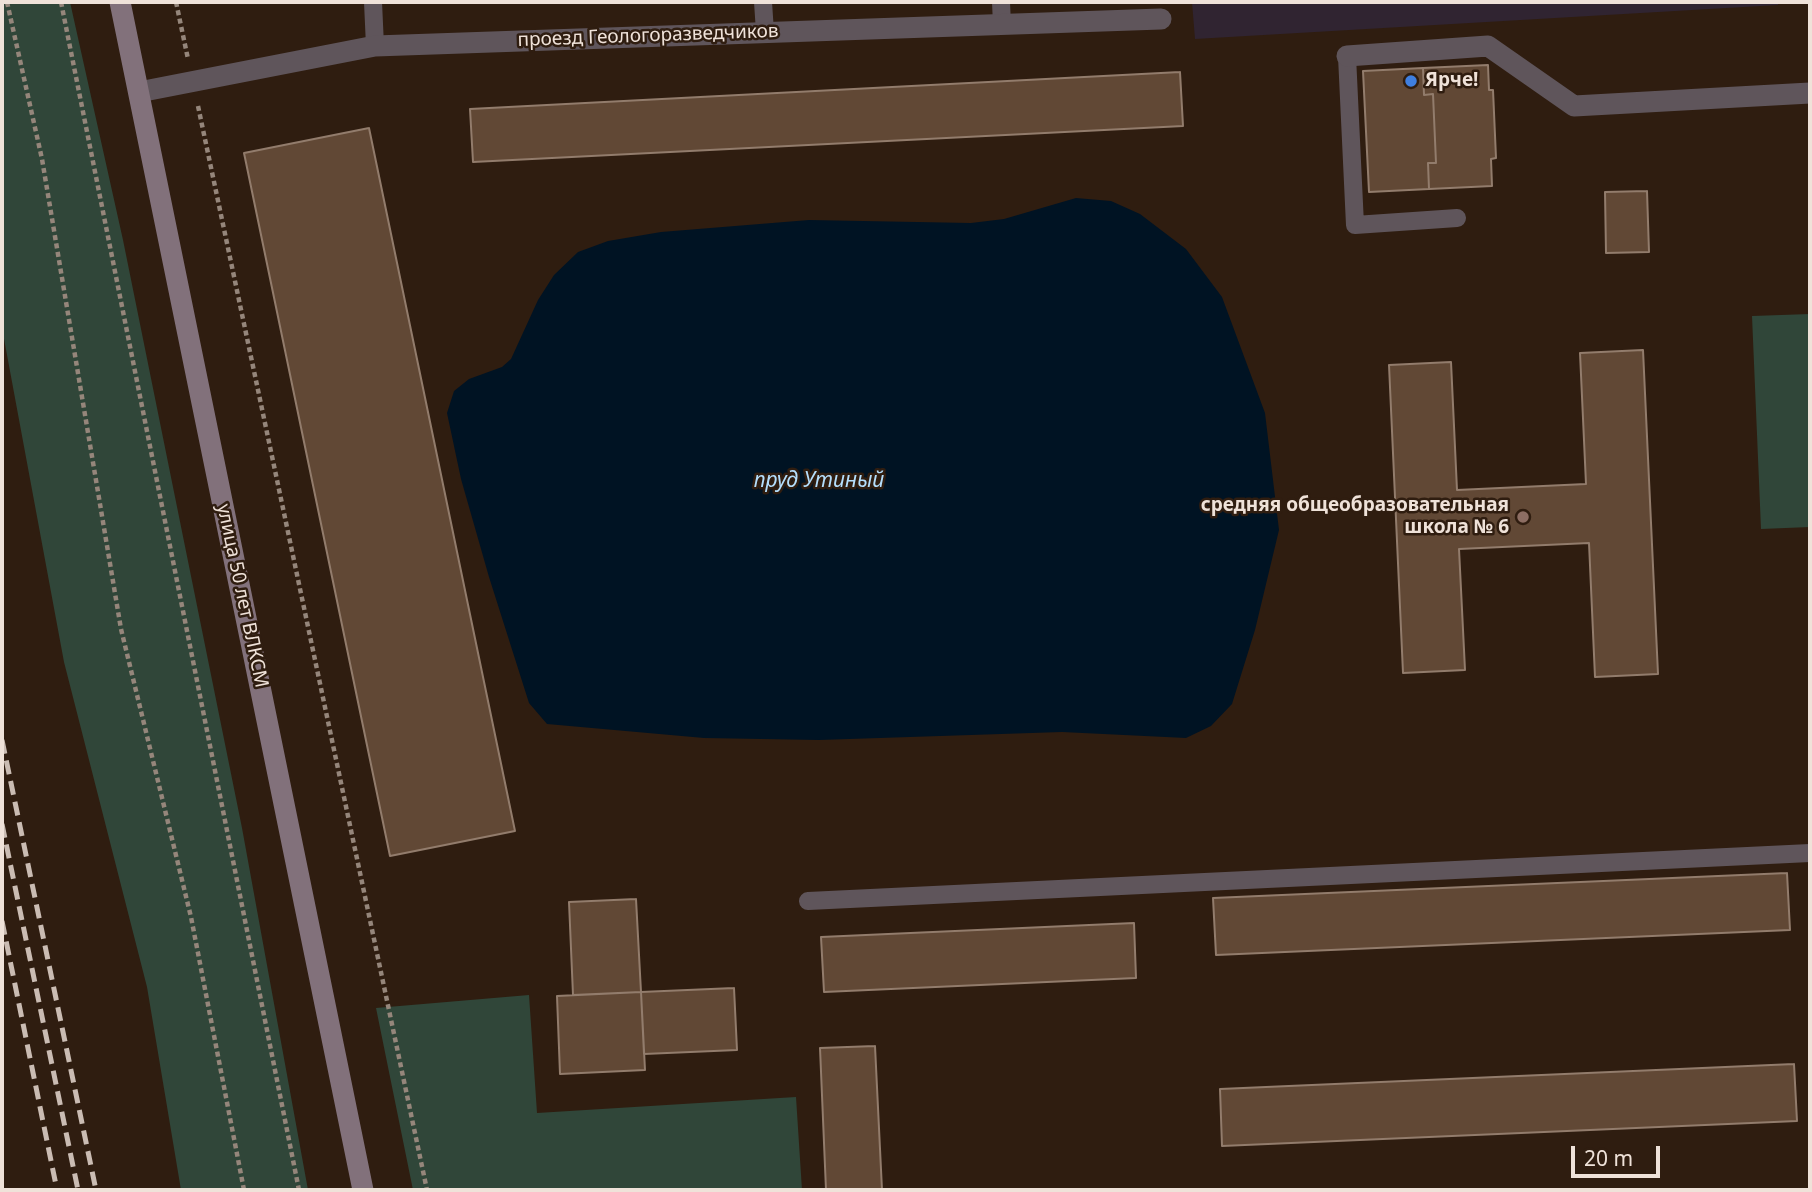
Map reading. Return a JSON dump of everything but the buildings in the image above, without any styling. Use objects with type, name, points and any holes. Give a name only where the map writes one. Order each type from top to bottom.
[{"type":"street","name":"улица 50 лет ВЛКСМ","points":[[120,2],[363,1190]]},
{"type":"street","name":"проезд Геологоразведчиков","points":[[139,92],[375,46],[1161,19]]},
{"type":"street","points":[[1347,56],[1488,46],[1574,106],[1810,93]]},
{"type":"lane","points":[[373,2],[375,46]]},
{"type":"lane","points":[[763,2],[765,32]]},
{"type":"lane","points":[[1001,2],[1002,25]]},
{"type":"lane","points":[[1347,56],[1355,225],[1457,218]]},
{"type":"lane","points":[[808,901],[1810,853]]},
{"type":"path","points":[[7,2],[42,159],[121,629],[191,916],[244,1190]]},
{"type":"path","points":[[61,2],[299,1190]]},
{"type":"path","points":[[176,2],[427,1190]]},
{"type":"shaded area","points":[[1192,2],[1778,2],[1778,5],[1195,39]]},
{"type":"green space","points":[[2,2],[70,2],[123,240],[242,828],[308,1190],[181,1190],[147,987],[64,662],[2,328]]},
{"type":"green space","points":[[1810,314],[1810,527],[1761,529],[1752,316]]},
{"type":"green space","points":[[529,995],[537,1113],[796,1097],[802,1190],[413,1190],[376,1008]]},
{"type":"water","name":"пруд Утиный","points":[[1076,198],[1111,201],[1140,214],[1186,249],[1222,297],[1265,413],[1279,530],[1255,630],[1232,704],[1211,726],[1186,738],[1062,732],[819,740],[704,738],[547,724],[529,703],[461,479],[447,413],[454,391],[469,379],[502,367],[511,359],[538,300],[554,275],[578,252],[608,241],[661,232],[809,220],[971,223],[1004,219]]},
{"type":"railway","points":[[2,740],[96,1190]]},
{"type":"railway","points":[[2,824],[78,1190]]},
{"type":"railway","points":[[2,921],[57,1190]]},
{"type":"place","name":"Ярче!","points":[[1411,81]]},
{"type":"place","name":"средняя общеобразовательная школа № 6","points":[[1523,517]]}]
